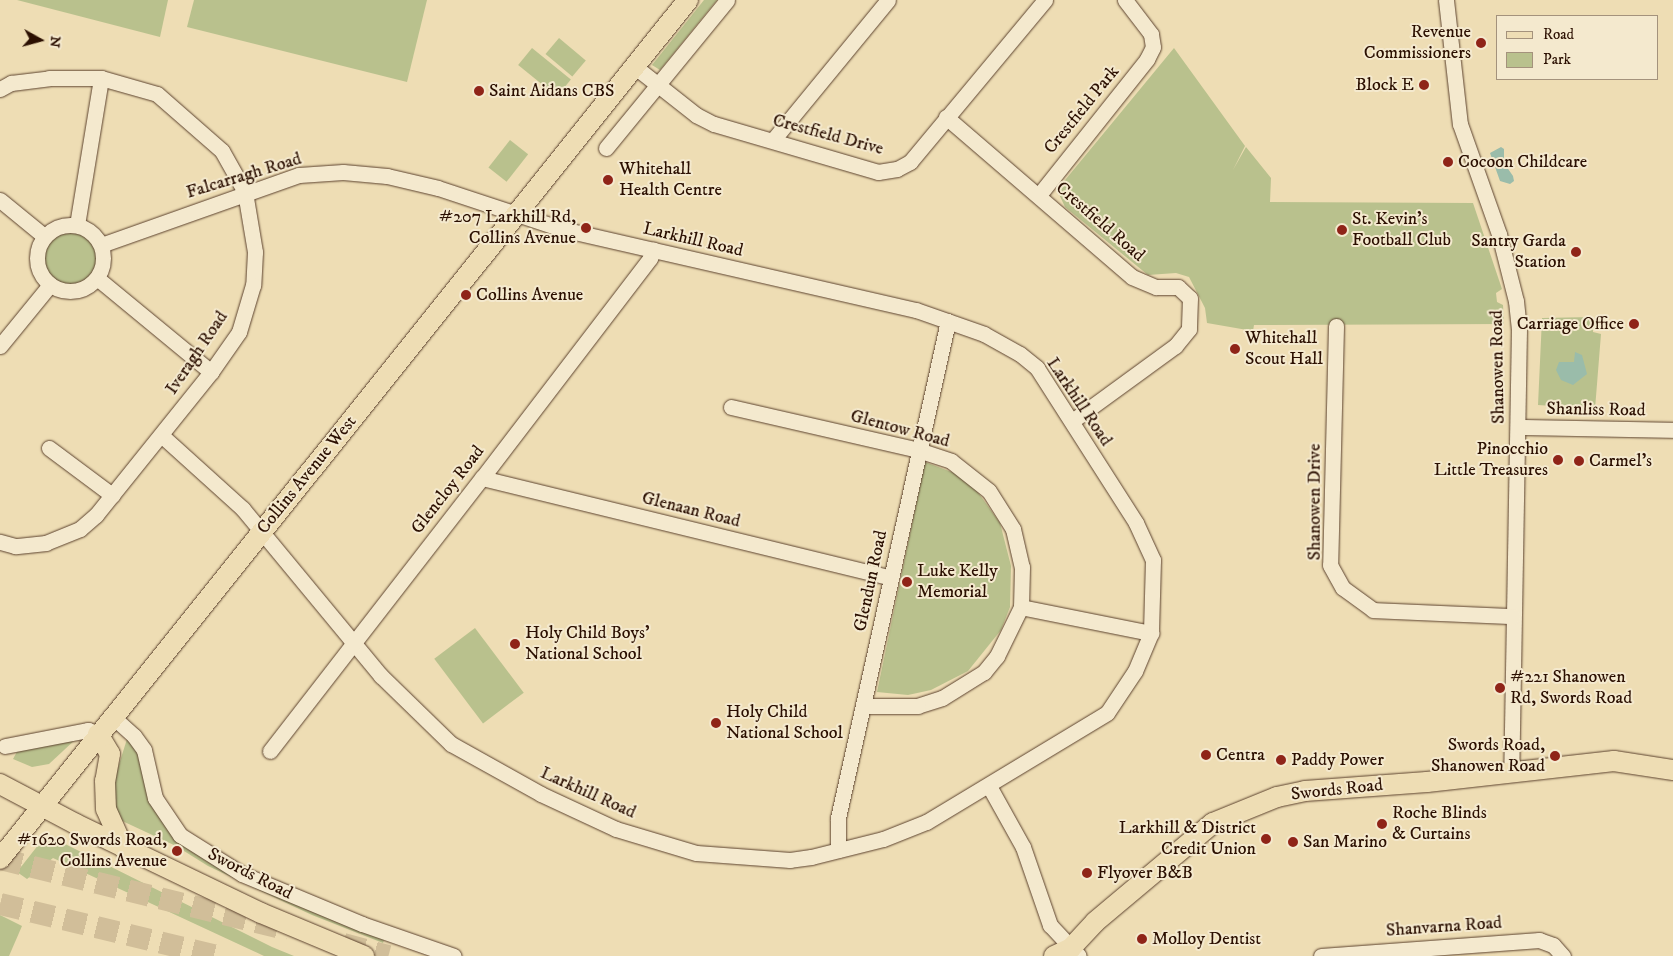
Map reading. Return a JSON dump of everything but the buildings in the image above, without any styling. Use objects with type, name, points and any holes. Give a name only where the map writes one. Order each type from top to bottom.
[{"type":"main road","name":"Collins Avenue West","points":[[41,805],[517,216],[688,0]]},
{"type":"main road","points":[[98,734],[110,754],[105,781],[106,809],[123,847]]},
{"type":"main road","name":"Swords Road","points":[[1067,954],[1097,921],[1192,839],[1236,811],[1305,791],[1511,773],[1614,761],[1673,770]]},
{"type":"main road","name":"Swords Road","points":[[0,784],[123,847],[261,913],[364,956]]},
{"type":"main road","points":[[0,858],[41,805]]},
{"type":"street","points":[[606,148],[727,0]]},
{"type":"street","points":[[773,140],[888,0]]},
{"type":"street","name":"Crestfield Drive","points":[[634,66],[656,87],[696,116],[878,172],[897,169],[910,162],[1045,0]]},
{"type":"street","name":"Crestfield Park","points":[[1039,195],[1147,59],[1153,48],[1151,34],[1125,0]]},
{"type":"street","name":"Shanowen Road","points":[[1446,0],[1460,124],[1499,234],[1516,301],[1520,328],[1511,773]]},
{"type":"street","name":"Iveragh Road","points":[[0,89],[11,83],[49,78],[101,78],[157,94],[183,114],[222,152],[245,192],[254,228],[253,285],[239,332],[211,372],[161,435],[96,515],[62,538],[33,545],[0,542]]},
{"type":"street","points":[[77,225],[101,78]]},
{"type":"street","name":"Crestfield Road","points":[[946,117],[1039,195],[1132,277],[1156,288],[1178,287],[1190,298],[1189,328],[1175,346],[1072,421]]},
{"type":"street","name":"Falcarragh Road","points":[[101,245],[245,192],[299,175],[343,172],[388,176],[438,188],[517,216]]},
{"type":"street","points":[[0,200],[44,236]]},
{"type":"street","name":"Larkhill Road","points":[[262,530],[352,641],[416,713],[451,744],[541,794],[616,829],[696,853],[790,860],[883,839],[926,822],[989,786],[1107,713],[1136,671],[1150,633],[1153,560],[1136,524],[1072,421],[1036,368],[1020,354],[984,334],[916,310],[653,250],[517,216]]},
{"type":"street","points":[[77,225],[96,236],[101,245],[102,268],[97,278],[80,290],[70,292],[50,285],[38,267],[38,246],[44,236],[59,226],[77,225]]},
{"type":"street","name":"Glencloy Road","points":[[270,751],[352,641],[482,478],[650,258],[653,250]]},
{"type":"street","points":[[97,278],[211,372]]},
{"type":"street","points":[[0,346],[50,285]]},
{"type":"street","name":"Glendun Road","points":[[838,850],[838,818],[948,321]]},
{"type":"street","name":"Shanowen Drive","points":[[1336,326],[1330,565],[1343,588],[1373,610],[1513,616]]},
{"type":"street","name":"Glentow Road","points":[[730,407],[918,450],[951,461],[990,491],[1004,511],[1019,548],[1021,606],[997,656],[967,684],[918,706],[864,706]]},
{"type":"street","name":"Shanliss Road","points":[[1518,427],[1673,430]]},
{"type":"street","points":[[161,435],[262,530]]},
{"type":"street","points":[[49,448],[112,495]]},
{"type":"street","name":"Glenaan Road","points":[[482,478],[891,578]]},
{"type":"street","points":[[1021,606],[1150,633]]},
{"type":"street","name":"Swords Road","points":[[113,717],[134,736],[144,750],[155,798],[180,835],[242,874],[362,924],[454,956]]},
{"type":"street","points":[[5,746],[88,730],[98,734]]},
{"type":"street","points":[[989,786],[1023,847],[1050,925],[1067,954]]},
{"type":"street","name":"Shanvarna Road","points":[[1321,956],[1539,940],[1552,945],[1563,956]]},
{"type":"green space","points":[[17,0],[168,0],[160,37]]},
{"type":"green space","points":[[194,0],[427,0],[407,82],[187,27]]},
{"type":"green space","points":[[704,0],[717,0],[660,70],[652,65]]},
{"type":"green space","points":[[559,38],[586,60],[572,77],[546,54]]},
{"type":"green space","points":[[532,48],[571,79],[557,97],[518,65]]},
{"type":"green space","name":"St. Kevin's Football Club","points":[[1174,48],[1245,146],[1233,170],[1246,147],[1271,178],[1270,202],[1473,203],[1502,289],[1496,293],[1497,302],[1503,305],[1504,324],[1254,325],[1253,331],[1207,323],[1205,308],[1189,277],[1176,273],[1148,275],[1065,207],[1058,192],[1061,185]]},
{"type":"green space","points":[[510,140],[528,154],[507,182],[488,168]]},
{"type":"green space","points":[[70,231],[80,233],[89,239],[95,248],[97,258],[95,268],[89,277],[80,283],[70,285],[60,283],[51,277],[45,268],[43,258],[45,248],[51,239],[60,233]]},
{"type":"green space","points":[[1592,317],[1593,332],[1601,334],[1595,409],[1538,405],[1542,318]]},
{"type":"green space","points":[[925,462],[957,474],[977,491],[1000,523],[1011,566],[1010,607],[1001,630],[968,671],[931,690],[908,695],[877,692]]},
{"type":"green space","points":[[475,628],[524,693],[483,723],[434,659]]},
{"type":"green space","points":[[77,738],[49,764],[32,767],[13,759],[19,748]]},
{"type":"green space","points":[[127,739],[139,754],[173,835],[385,937],[383,943],[312,915],[208,866],[176,846],[118,819],[111,810],[116,774]]},
{"type":"green space","points":[[57,840],[272,947],[294,956],[264,956],[53,858],[27,879],[17,872],[39,844]]},
{"type":"green space","points":[[0,915],[22,926],[9,956],[0,956]]},
{"type":"shaded area","points":[[1501,147],[1504,149],[1504,163],[1513,176],[1514,181],[1510,184],[1500,181],[1490,153]]},
{"type":"shaded area","points":[[1575,352],[1582,355],[1587,374],[1573,385],[1561,380],[1556,370],[1559,362],[1574,362]]},
{"type":"tunnel","points":[[0,859],[288,930]]},
{"type":"tunnel","points":[[0,904],[217,956]]},
{"type":"tunnel","points":[[343,944],[388,956]]},
{"type":"place","name":"Revenue Commissioners","points":[[1481,43]]},
{"type":"place","name":"Block E","points":[[1424,85]]},
{"type":"place","name":"Saint Aidans CBS","points":[[479,91]]},
{"type":"place","name":"Cocoon Childcare","points":[[1448,162]]},
{"type":"place","name":"Whitehall Health Centre","points":[[608,180]]},
{"type":"place","name":"#207 Larkhill Rd, Collins Avenue","points":[[586,228]]},
{"type":"place","name":"St. Kevin's Football Club","points":[[1342,230]]},
{"type":"place","name":"Santry Garda Station","points":[[1576,252]]},
{"type":"place","name":"Collins Avenue","points":[[466,295]]},
{"type":"place","name":"Carriage Office","points":[[1634,324]]},
{"type":"place","name":"Whitehall Scout Hall","points":[[1235,349]]},
{"type":"place","name":"Pinocchio Little Treasures","points":[[1558,460]]},
{"type":"place","name":"Carmel's","points":[[1579,461]]},
{"type":"place","name":"Luke Kelly Memorial","points":[[907,582]]},
{"type":"place","name":"Holy Child Boys' National School","points":[[515,644]]},
{"type":"place","name":"#221 Shanowen Rd, Swords Road","points":[[1500,688]]},
{"type":"place","name":"Holy Child National School","points":[[716,723]]},
{"type":"place","name":"Centra","points":[[1206,755]]},
{"type":"place","name":"Swords Road, Shanowen Road","points":[[1555,756]]},
{"type":"place","name":"Paddy Power","points":[[1281,760]]},
{"type":"place","name":"Roche Blinds & Curtains","points":[[1382,824]]},
{"type":"place","name":"Larkhill & District Credit Union","points":[[1266,839]]},
{"type":"place","name":"San Marino","points":[[1293,842]]},
{"type":"place","name":"#1620 Swords Road, Collins Avenue","points":[[177,851]]},
{"type":"place","name":"Flyover B&B","points":[[1087,873]]},
{"type":"place","name":"Molloy Dentist","points":[[1142,939]]}]
